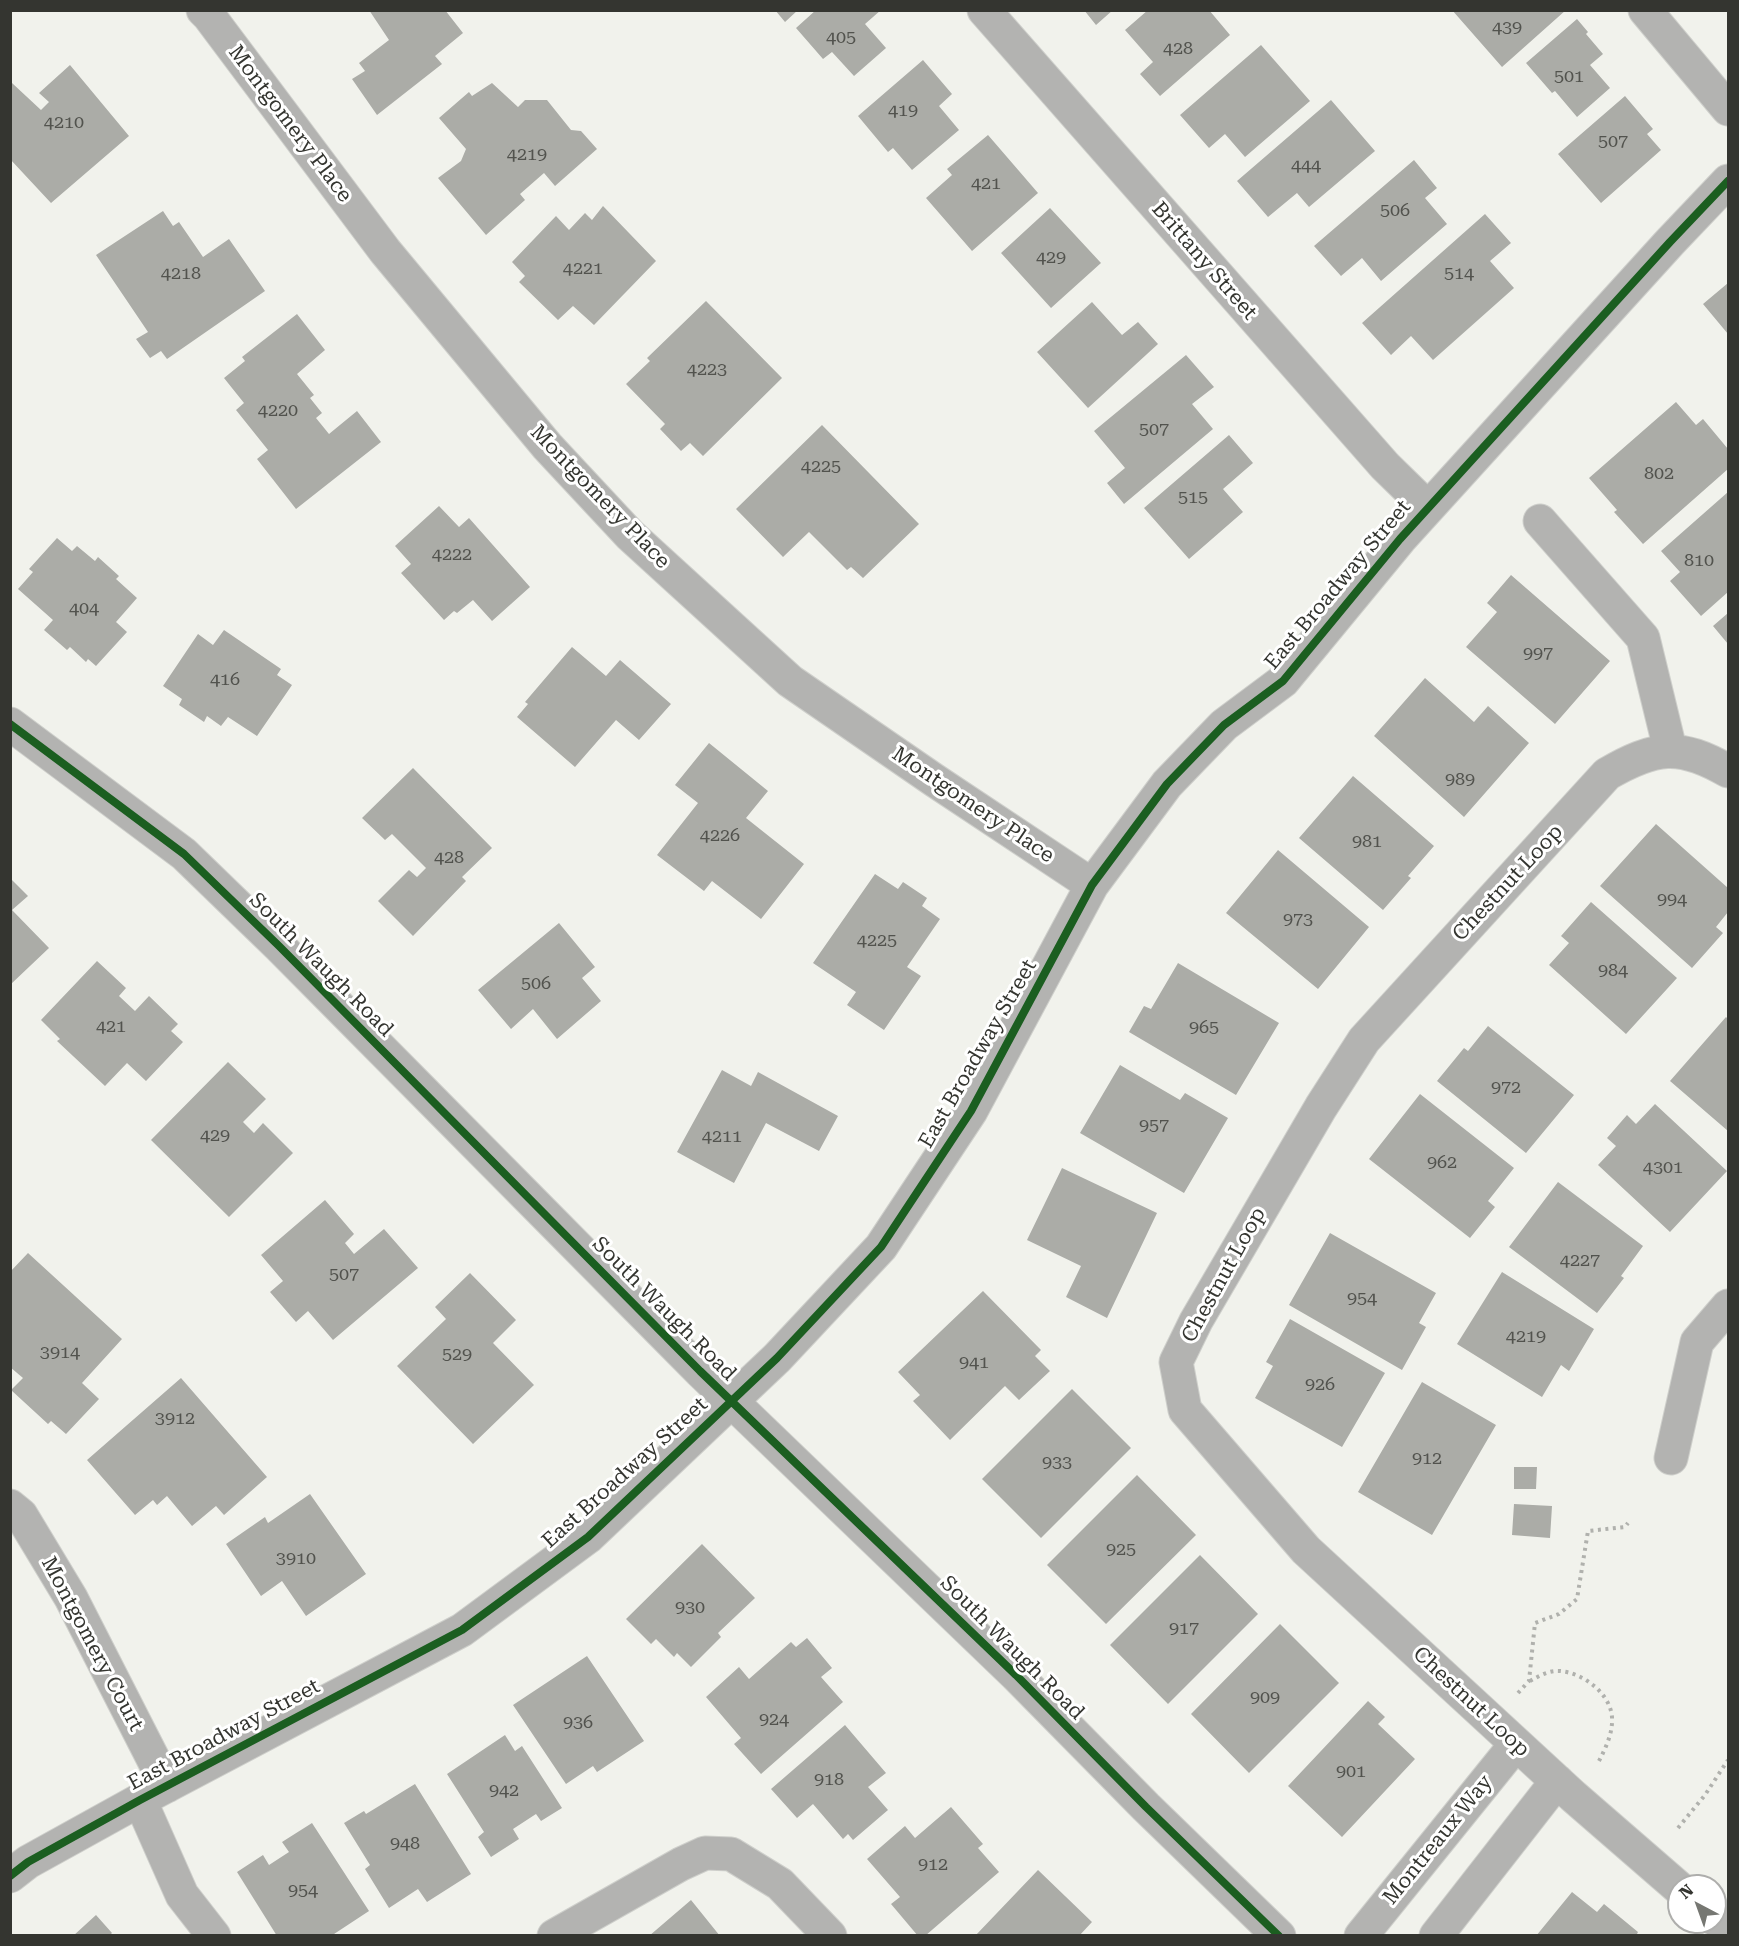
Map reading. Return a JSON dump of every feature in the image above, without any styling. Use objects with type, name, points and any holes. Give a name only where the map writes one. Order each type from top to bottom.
[{"type":"street","name":"Montgomery Place","points":[[203,10],[385,251],[547,446],[630,535],[790,681],[1092,885]]},
{"type":"street","name":"Brittany Street","points":[[984,10],[1385,466],[1428,508]]},
{"type":"street","points":[[1645,10],[1728,109]]},
{"type":"street","name":"East Broadway Street","points":[[10,1876],[28,1862],[153,1793],[462,1630],[588,1537],[777,1358],[881,1247],[971,1111],[1092,885],[1167,784],[1224,725],[1283,681],[1428,508],[1728,181]]},
{"type":"street","points":[[1540,521],[1643,638],[1670,749]]},
{"type":"street","name":"South Waugh Road","points":[[10,724],[184,854],[279,946],[463,1134],[731,1401],[1016,1675],[1146,1807],[1279,1935]]},
{"type":"street","name":"Chestnut Loop","points":[[1667,1877],[1516,1744],[1306,1550],[1185,1410],[1176,1362],[1196,1321],[1321,1107],[1364,1040],[1607,774],[1633,759],[1670,749],[1705,758],[1728,771]]},
{"type":"street","points":[[1671,1458],[1697,1342],[1728,1306]]},
{"type":"street","name":"Montgomery Court","points":[[10,1506],[21,1515],[71,1598],[153,1793],[182,1895],[214,1935]]},
{"type":"street","name":"Montreaux Way","points":[[1361,1935],[1516,1744]]},
{"type":"street","points":[[1436,1935],[1557,1781]]},
{"type":"street","points":[[554,1935],[705,1853],[731,1854],[780,1884],[830,1935]]},
{"type":"path","points":[[1529,1681],[1535,1623],[1559,1614],[1577,1599],[1588,1531],[1624,1527],[1628,1522]]},
{"type":"path","points":[[1518,1693],[1529,1681],[1546,1672],[1560,1671],[1574,1674],[1601,1692],[1610,1704],[1612,1719],[1608,1742],[1599,1761]]},
{"type":"path","points":[[1678,1828],[1705,1795],[1728,1760]]},
{"type":"building","points":[[369,10],[445,10],[463,33],[435,56],[442,64],[377,115],[352,79],[365,71],[359,63],[389,40]]},
{"type":"building","points":[[775,10],[798,10],[785,22]]},
{"type":"building","points":[[816,10],[881,10],[865,24],[886,48],[854,76],[832,52],[823,59],[796,28]]},
{"type":"building","points":[[1084,10],[1113,10],[1096,25]]},
{"type":"building","points":[[1148,10],[1209,10],[1230,35],[1160,96],[1140,74],[1153,62],[1125,30]]},
{"type":"building","points":[[1452,10],[1566,10],[1502,67]]},
{"type":"building","points":[[1577,19],[1603,54],[1590,65],[1610,88],[1577,117],[1555,91],[1552,93],[1526,63]]},
{"type":"building","points":[[1261,45],[1310,101],[1245,157],[1225,134],[1209,148],[1180,115]]},
{"type":"building","points":[[923,60],[952,94],[939,106],[959,130],[912,170],[893,148],[888,152],[858,116]]},
{"type":"building","points":[[70,65],[129,136],[51,203],[10,159],[10,84],[12,83],[41,110],[49,102],[39,93]]},
{"type":"building","points":[[492,83],[518,107],[525,100],[547,100],[571,130],[581,131],[597,149],[555,186],[544,173],[520,194],[525,200],[486,235],[438,178],[461,161],[466,149],[439,118],[469,92],[472,96]]},
{"type":"building","points":[[1625,96],[1653,129],[1647,134],[1661,150],[1601,203],[1558,154]]},
{"type":"building","points":[[1331,100],[1375,151],[1309,207],[1297,193],[1268,217],[1237,181]]},
{"type":"building","points":[[988,135],[1038,193],[972,251],[926,198],[952,175],[947,169]]},
{"type":"building","points":[[1414,160],[1437,188],[1425,198],[1447,224],[1381,281],[1362,258],[1341,276],[1314,246]]},
{"type":"building","points":[[603,206],[656,261],[594,325],[573,306],[558,320],[519,282],[525,276],[512,262],[556,216],[569,230],[585,213],[592,220]]},
{"type":"building","points":[[1050,208],[1101,263],[1051,308],[1001,253]]},
{"type":"building","points":[[163,211],[173,226],[179,222],[203,257],[229,239],[265,291],[167,359],[161,351],[150,358],[136,339],[148,332],[96,255]]},
{"type":"building","points":[[1485,214],[1511,243],[1490,261],[1514,288],[1433,360],[1411,336],[1391,355],[1362,323]]},
{"type":"building","points":[[1728,283],[1728,334],[1703,304]]},
{"type":"building","points":[[706,301],[782,378],[703,456],[690,443],[681,451],[660,429],[665,424],[626,384],[650,361],[647,358]]},
{"type":"building","points":[[1092,302],[1122,335],[1138,322],[1158,344],[1088,408],[1037,352]]},
{"type":"building","points":[[297,314],[325,350],[297,374],[314,395],[310,398],[322,413],[316,418],[329,434],[357,411],[381,442],[296,509],[257,459],[268,450],[236,410],[244,403],[224,378],[245,361],[242,357]]},
{"type":"building","points":[[1186,355],[1214,387],[1192,404],[1213,429],[1124,504],[1107,483],[1125,468],[1094,431]]},
{"type":"building","points":[[1676,402],[1696,425],[1703,419],[1728,449],[1728,469],[1643,544],[1614,512],[1617,510],[1589,478]]},
{"type":"building","points":[[822,425],[919,524],[863,578],[851,567],[847,570],[809,532],[783,557],[736,509]]},
{"type":"building","points":[[1229,435],[1253,463],[1223,489],[1243,512],[1189,559],[1144,508]]},
{"type":"building","points":[[1728,492],[1728,592],[1701,616],[1670,581],[1680,572],[1661,551]]},
{"type":"building","points":[[439,506],[459,527],[469,518],[530,587],[492,621],[473,600],[444,620],[401,573],[411,564],[395,546]]},
{"type":"building","points":[[57,538],[72,551],[77,546],[95,561],[98,557],[119,576],[116,579],[137,598],[116,622],[127,632],[96,666],[88,659],[86,662],[70,647],[67,650],[44,630],[53,620],[18,589],[33,572],[29,569]]},
{"type":"building","points":[[1511,575],[1610,661],[1555,724],[1466,647],[1497,612],[1487,603]]},
{"type":"building","points":[[1728,613],[1728,644],[1713,626]]},
{"type":"building","points":[[224,630],[281,669],[277,675],[292,685],[257,736],[228,717],[221,726],[207,716],[204,722],[179,705],[182,699],[163,686],[198,634],[213,645]]},
{"type":"building","points":[[572,647],[606,676],[620,660],[671,704],[639,740],[616,720],[575,767],[517,717],[528,704],[525,702]]},
{"type":"building","points":[[1425,678],[1474,722],[1488,706],[1529,743],[1464,817],[1374,736]]},
{"type":"building","points":[[709,743],[768,791],[746,818],[804,864],[761,919],[712,881],[704,891],[657,855],[698,803],[675,785]]},
{"type":"building","points":[[413,768],[492,848],[462,877],[466,881],[413,936],[378,901],[409,870],[417,877],[426,868],[392,834],[385,840],[362,818]]},
{"type":"building","points":[[1353,776],[1434,846],[1408,876],[1411,878],[1383,910],[1299,838]]},
{"type":"building","points":[[1656,824],[1728,888],[1728,912],[1716,927],[1723,933],[1692,968],[1600,886]]},
{"type":"building","points":[[1278,850],[1369,927],[1318,989],[1226,913]]},
{"type":"building","points":[[875,874],[898,889],[903,882],[927,898],[922,906],[940,919],[907,967],[921,976],[884,1030],[847,1005],[856,992],[813,963]]},
{"type":"building","points":[[10,878],[28,896],[12,910],[49,948],[10,985]]},
{"type":"building","points":[[1591,902],[1677,978],[1626,1034],[1549,965],[1569,943],[1561,936]]},
{"type":"building","points":[[559,923],[595,967],[582,978],[601,1001],[557,1039],[533,1009],[511,1029],[478,990]]},
{"type":"building","points":[[97,961],[126,988],[119,996],[135,1011],[149,996],[178,1024],[171,1031],[183,1042],[146,1081],[127,1063],[105,1086],[57,1041],[60,1039],[41,1020]]},
{"type":"building","points":[[1178,963],[1279,1023],[1236,1095],[1129,1032],[1144,1006],[1151,1009]]},
{"type":"building","points":[[1726,1017],[1728,1019],[1728,1131],[1670,1081]]},
{"type":"building","points":[[1488,1026],[1574,1095],[1526,1153],[1437,1081],[1464,1048],[1468,1051]]},
{"type":"building","points":[[228,1062],[266,1099],[243,1122],[254,1133],[263,1123],[293,1153],[229,1217],[151,1140]]},
{"type":"building","points":[[1120,1065],[1180,1100],[1185,1093],[1228,1118],[1184,1193],[1080,1133]]},
{"type":"building","points":[[722,1070],[751,1086],[758,1072],[838,1116],[819,1151],[766,1123],[734,1183],[677,1152]]},
{"type":"building","points":[[1420,1094],[1514,1168],[1488,1201],[1495,1207],[1470,1238],[1369,1159]]},
{"type":"building","points":[[1655,1104],[1727,1171],[1670,1232],[1598,1165],[1616,1146],[1607,1138],[1627,1115],[1636,1124]]},
{"type":"building","points":[[1062,1168],[1157,1213],[1107,1318],[1066,1297],[1081,1266],[1027,1240]]},
{"type":"building","points":[[1558,1182],[1643,1246],[1621,1276],[1624,1278],[1597,1313],[1509,1247]]},
{"type":"building","points":[[325,1200],[354,1234],[345,1243],[354,1254],[384,1229],[418,1268],[333,1340],[308,1311],[296,1322],[270,1292],[283,1281],[261,1255]]},
{"type":"building","points":[[1330,1233],[1436,1293],[1419,1323],[1426,1327],[1402,1370],[1289,1305]]},
{"type":"building","points":[[28,1253],[122,1339],[82,1383],[99,1399],[66,1434],[51,1421],[48,1424],[11,1390],[23,1378],[10,1367],[10,1272]]},
{"type":"building","points":[[1502,1272],[1594,1329],[1569,1371],[1561,1365],[1542,1397],[1457,1344]]},
{"type":"building","points":[[470,1273],[516,1320],[493,1343],[534,1385],[473,1444],[397,1366],[446,1319],[435,1307]]},
{"type":"building","points":[[983,1291],[1041,1350],[1035,1356],[1050,1371],[1019,1400],[1005,1386],[950,1440],[913,1401],[920,1395],[898,1372]]},
{"type":"building","points":[[1290,1319],[1385,1373],[1342,1447],[1255,1398],[1273,1366],[1266,1362]]},
{"type":"building","points":[[181,1378],[267,1477],[224,1515],[216,1506],[192,1526],[167,1496],[157,1505],[153,1500],[135,1515],[87,1460]]},
{"type":"building","points":[[1422,1382],[1496,1425],[1432,1535],[1358,1492]]},
{"type":"building","points":[[1072,1389],[1131,1448],[1041,1538],[982,1479]]},
{"type":"building","points":[[1514,1467],[1537,1467],[1536,1489],[1514,1489]]},
{"type":"building","points":[[1137,1475],[1196,1535],[1106,1624],[1047,1565]]},
{"type":"building","points":[[310,1494],[366,1574],[306,1616],[282,1581],[261,1596],[226,1544],[265,1517],[268,1523]]},
{"type":"building","points":[[1514,1504],[1552,1506],[1550,1538],[1512,1535]]},
{"type":"building","points":[[702,1544],[755,1598],[718,1633],[721,1637],[691,1667],[677,1653],[674,1657],[656,1639],[651,1644],[626,1619]]},
{"type":"building","points":[[1200,1555],[1258,1614],[1168,1704],[1110,1645]]},
{"type":"building","points":[[1280,1624],[1339,1683],[1249,1773],[1191,1714]]},
{"type":"building","points":[[807,1638],[832,1668],[821,1677],[843,1702],[761,1774],[734,1744],[741,1738],[706,1697],[739,1667],[749,1679],[791,1642],[796,1647]]},
{"type":"building","points":[[587,1656],[644,1741],[597,1772],[593,1766],[566,1784],[513,1705]]},
{"type":"building","points":[[1368,1701],[1385,1717],[1378,1724],[1415,1759],[1342,1837],[1288,1786]]},
{"type":"building","points":[[845,1725],[886,1773],[868,1787],[888,1810],[853,1840],[848,1834],[843,1839],[813,1804],[797,1818],[771,1789]]},
{"type":"building","points":[[505,1735],[515,1751],[522,1746],[562,1808],[541,1821],[536,1814],[513,1829],[519,1839],[491,1857],[478,1837],[484,1832],[447,1774]]},
{"type":"building","points":[[415,1784],[471,1874],[427,1902],[418,1889],[389,1908],[365,1869],[370,1865],[344,1823],[364,1811],[366,1814]]},
{"type":"building","points":[[951,1807],[983,1844],[978,1848],[999,1872],[925,1936],[918,1936],[891,1904],[900,1897],[867,1859],[905,1826],[915,1838]]},
{"type":"building","points":[[312,1823],[369,1911],[331,1936],[277,1936],[237,1872],[263,1855],[269,1865],[289,1852],[282,1842]]},
{"type":"building","points":[[1038,1870],[1092,1922],[1079,1936],[975,1936]]},
{"type":"building","points":[[1572,1892],[1597,1912],[1604,1904],[1638,1932],[1636,1936],[1536,1936]]},
{"type":"building","points":[[691,1900],[720,1936],[649,1936]]},
{"type":"building","points":[[96,1915],[112,1933],[109,1936],[73,1936]]},
{"type":"cycle path","points":[[10,1876],[28,1862],[140,1800],[462,1630],[588,1537],[777,1358],[881,1247],[971,1111],[1092,885],[1167,784],[1224,725],[1283,681],[1400,539],[1728,181]]},
{"type":"cycle path","points":[[10,724],[184,854],[279,946],[700,1371],[1016,1675],[1146,1807],[1279,1936]]}]
